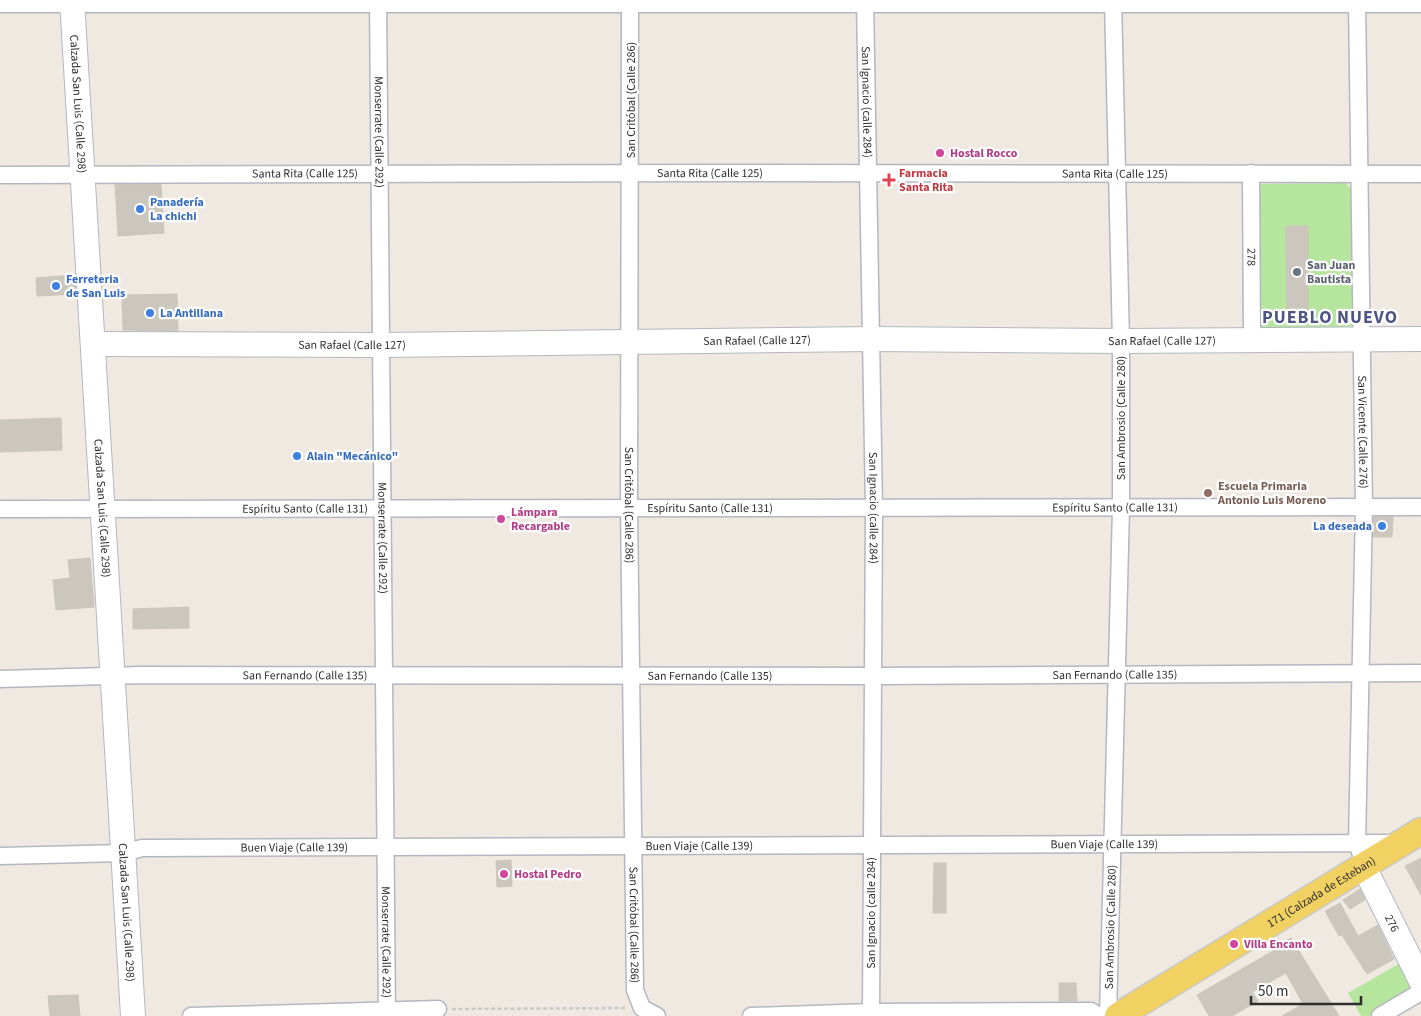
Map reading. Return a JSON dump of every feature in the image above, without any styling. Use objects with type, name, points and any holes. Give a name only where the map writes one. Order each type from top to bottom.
[{"type":"main road","name":"171 (Calzada de Esteban)","points":[[1118,1016],[1360,854],[1410,837]]},
{"type":"street","points":[[0,4],[72,1],[1357,2],[1421,4]]},
{"type":"street","name":"Calzada San Luis (Calle 298)","points":[[72,1],[133,1016]]},
{"type":"street","name":"Monserrate (Calle 292)","points":[[378,2],[378,174],[387,1013]]},
{"type":"street","name":"San Critóbal (Calle 286)","points":[[630,2],[629,507],[636,990],[642,1008]]},
{"type":"street","name":"San Ignacio (calle 284)","points":[[865,2],[870,172],[874,507],[871,1014]]},
{"type":"street","name":"San Ambrosio (Calle 280)","points":[[1108,1016],[1121,508],[1121,341],[1113,2]]},
{"type":"street","name":"San Vicente (Calle 276)","points":[[1357,2],[1364,507],[1360,672],[1360,854]]},
{"type":"street","name":"Santa Rita (Calle 125)","points":[[0,175],[152,172],[378,174],[631,171],[1421,174]]},
{"type":"street","name":"278","points":[[1251,174],[1252,340]]},
{"type":"street","name":"San Rafael (Calle 127)","points":[[92,344],[380,345],[872,339],[1121,341],[1421,339]]},
{"type":"street","name":"Espíritu Santo (Calle 131)","points":[[0,510],[102,508],[1421,507]]},
{"type":"street","name":"San Fernando (Calle 135)","points":[[0,679],[113,676],[872,676],[1421,673]]},
{"type":"street","name":"Buen Viaje (Calle 139)","points":[[0,856],[124,854],[142,848],[871,844],[1113,844],[1360,854]]},
{"type":"street","name":"276","points":[[1360,854],[1421,981]]},
{"type":"street","points":[[1380,1016],[1421,992]]},
{"type":"street","points":[[642,1008],[657,1016]]},
{"type":"street","points":[[191,1016],[387,1013],[438,1009]]},
{"type":"street","points":[[751,1016],[1092,1011],[1099,1016]]},
{"type":"path","points":[[438,1009],[642,1008]]},
{"type":"green space","points":[[1346,183],[1355,195],[1356,320],[1349,329],[1260,330],[1258,184]]},
{"type":"green space","points":[[1409,958],[1421,981],[1379,1016],[1361,1016],[1348,993]]},
{"type":"building","name":"Panadería La chichi","points":[[115,184],[161,184],[164,233],[118,236]]},
{"type":"building","name":"San Juan Bautista","points":[[1286,226],[1308,226],[1308,317],[1287,317]]},
{"type":"building","name":"Ferreteria de San Luis","points":[[75,275],[76,294],[37,296],[36,278]]},
{"type":"building","name":"La Antillana","points":[[177,294],[178,331],[123,330],[122,295]]},
{"type":"building","points":[[61,418],[62,450],[0,452],[0,420]]},
{"type":"building","name":"La deseada","points":[[1374,517],[1393,517],[1392,537],[1373,537]]},
{"type":"building","points":[[90,558],[94,607],[56,610],[53,580],[70,578],[68,560]]},
{"type":"building","points":[[189,607],[189,628],[133,629],[133,609]]},
{"type":"building","points":[[1421,858],[1421,895],[1405,866]]},
{"type":"building","name":"Hostal Pedro","points":[[511,860],[512,886],[497,887],[496,861]]},
{"type":"building","points":[[934,863],[946,863],[946,913],[933,913]]},
{"type":"building","points":[[1360,889],[1365,900],[1350,909],[1343,900]]},
{"type":"building","points":[[1340,903],[1358,936],[1378,925],[1394,959],[1367,974],[1342,935],[1339,936],[1325,911]]},
{"type":"building","points":[[1291,938],[1339,1016],[1282,1016],[1303,1004],[1286,973],[1252,992],[1258,1001],[1232,1016],[1209,1016],[1197,995],[1273,951],[1272,949]]},
{"type":"building","points":[[1059,983],[1076,983],[1077,1001],[1059,1001]]},
{"type":"building","points":[[78,995],[80,1016],[50,1016],[48,996]]},
{"type":"place","name":"Hostal Rocco","points":[[940,153]]},
{"type":"place","name":"Farmacia Santa Rita","points":[[889,180]]},
{"type":"place","name":"Panadería La chichi","points":[[140,209]]},
{"type":"place","name":"San Juan Bautista","points":[[1297,272]]},
{"type":"place","name":"Ferreteria de San Luis","points":[[56,286]]},
{"type":"place","name":"La Antillana","points":[[150,313]]},
{"type":"place","name":"Alain \"Mecánico\"","points":[[297,456]]},
{"type":"place","name":"Escuela Primaria Antonio Luis Moreno","points":[[1208,493]]},
{"type":"place","name":"Lámpara Recargable","points":[[501,519]]},
{"type":"place","name":"La deseada","points":[[1382,526]]},
{"type":"place","name":"Hostal Pedro","points":[[504,874]]},
{"type":"place","name":"Villa Encanto","points":[[1234,944]]},
{"type":"district","name":"PUEBLO NUEVO","points":[[1330,317]]}]
